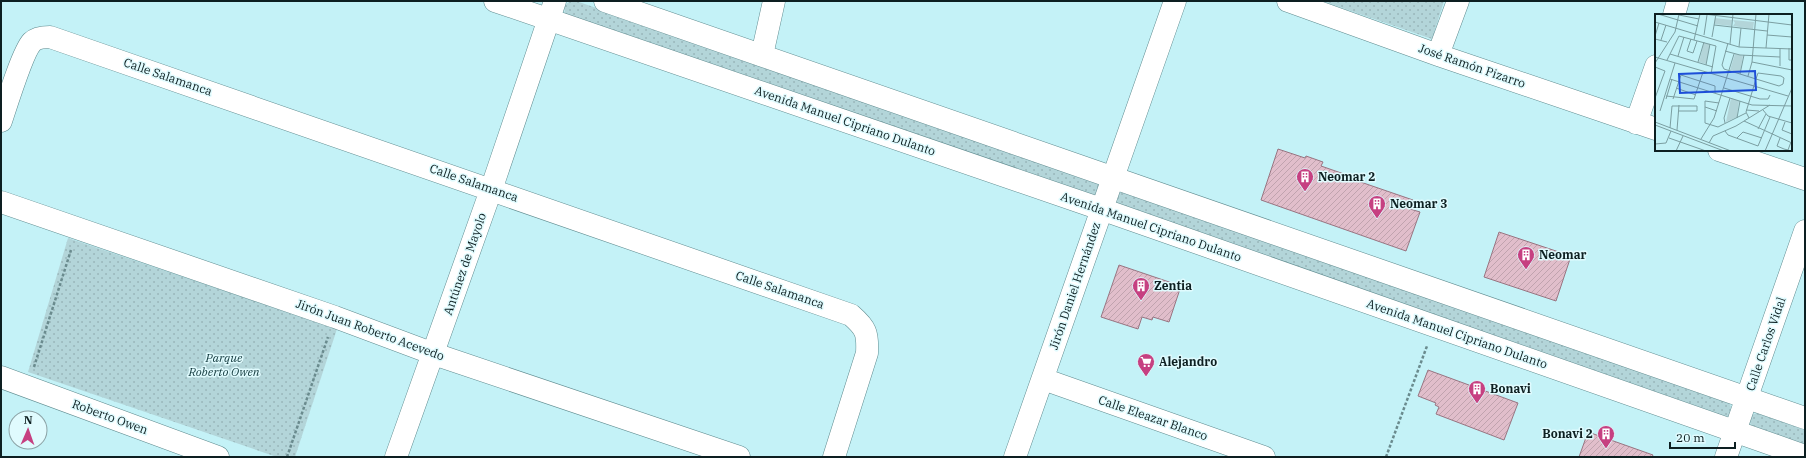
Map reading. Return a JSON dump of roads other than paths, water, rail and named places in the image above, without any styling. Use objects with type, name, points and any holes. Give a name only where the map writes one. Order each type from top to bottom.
[{"type":"street","name":"Avenida Manuel Cipriano Dulanto","points":[[495,1],[551,10],[1101,209],[1805,456]]},
{"type":"street","points":[[605,1],[1113,176],[1805,418]]},
{"type":"street","points":[[762,55],[774,1]]},
{"type":"street","name":"Jirón Daniel Hernández","points":[[1015,457],[1175,1]]},
{"type":"street","name":"José Ramón Pizarro","points":[[1288,1],[1438,55],[1646,126]]},
{"type":"street","points":[[1438,55],[1458,1]]},
{"type":"street","points":[[1674,14],[1678,1]]},
{"type":"street","name":"Antúnez de Mayolo","points":[[396,457],[434,354],[491,190],[551,10]]},
{"type":"street","name":"Calle Salamanca","points":[[1,121],[24,56],[32,42],[42,37],[50,37],[851,315],[863,326],[868,338],[867,353],[834,457]]},
{"type":"street","points":[[1646,126],[1655,72]]},
{"type":"street","points":[[1722,151],[1805,179]]},
{"type":"street","name":"Jirón Juan Roberto Acevedo","points":[[1,202],[335,317],[434,354],[739,457]]},
{"type":"street","name":"Calle Carlos Vidal","points":[[1726,457],[1748,398],[1805,231]]},
{"type":"street","name":"Roberto Owen","points":[[1,377],[218,457]]},
{"type":"street","name":"Calle Eleazar Blanco","points":[[1043,379],[1264,457]]},
{"type":"place","name":"Neomar 2","points":[[1305,192]]},
{"type":"place","name":"Neomar 3","points":[[1377,219]]},
{"type":"place","name":"Neomar","points":[[1526,270]]},
{"type":"place","name":"Zentia","points":[[1141,301]]},
{"type":"place","name":"Alejandro","points":[[1146,377]]},
{"type":"place","name":"Bonavi","points":[[1477,404]]},
{"type":"place","name":"Bonavi 2","points":[[1606,449]]},
{"type":"park label","name":"Parque Roberto Owen","points":[[224,365]]}]
